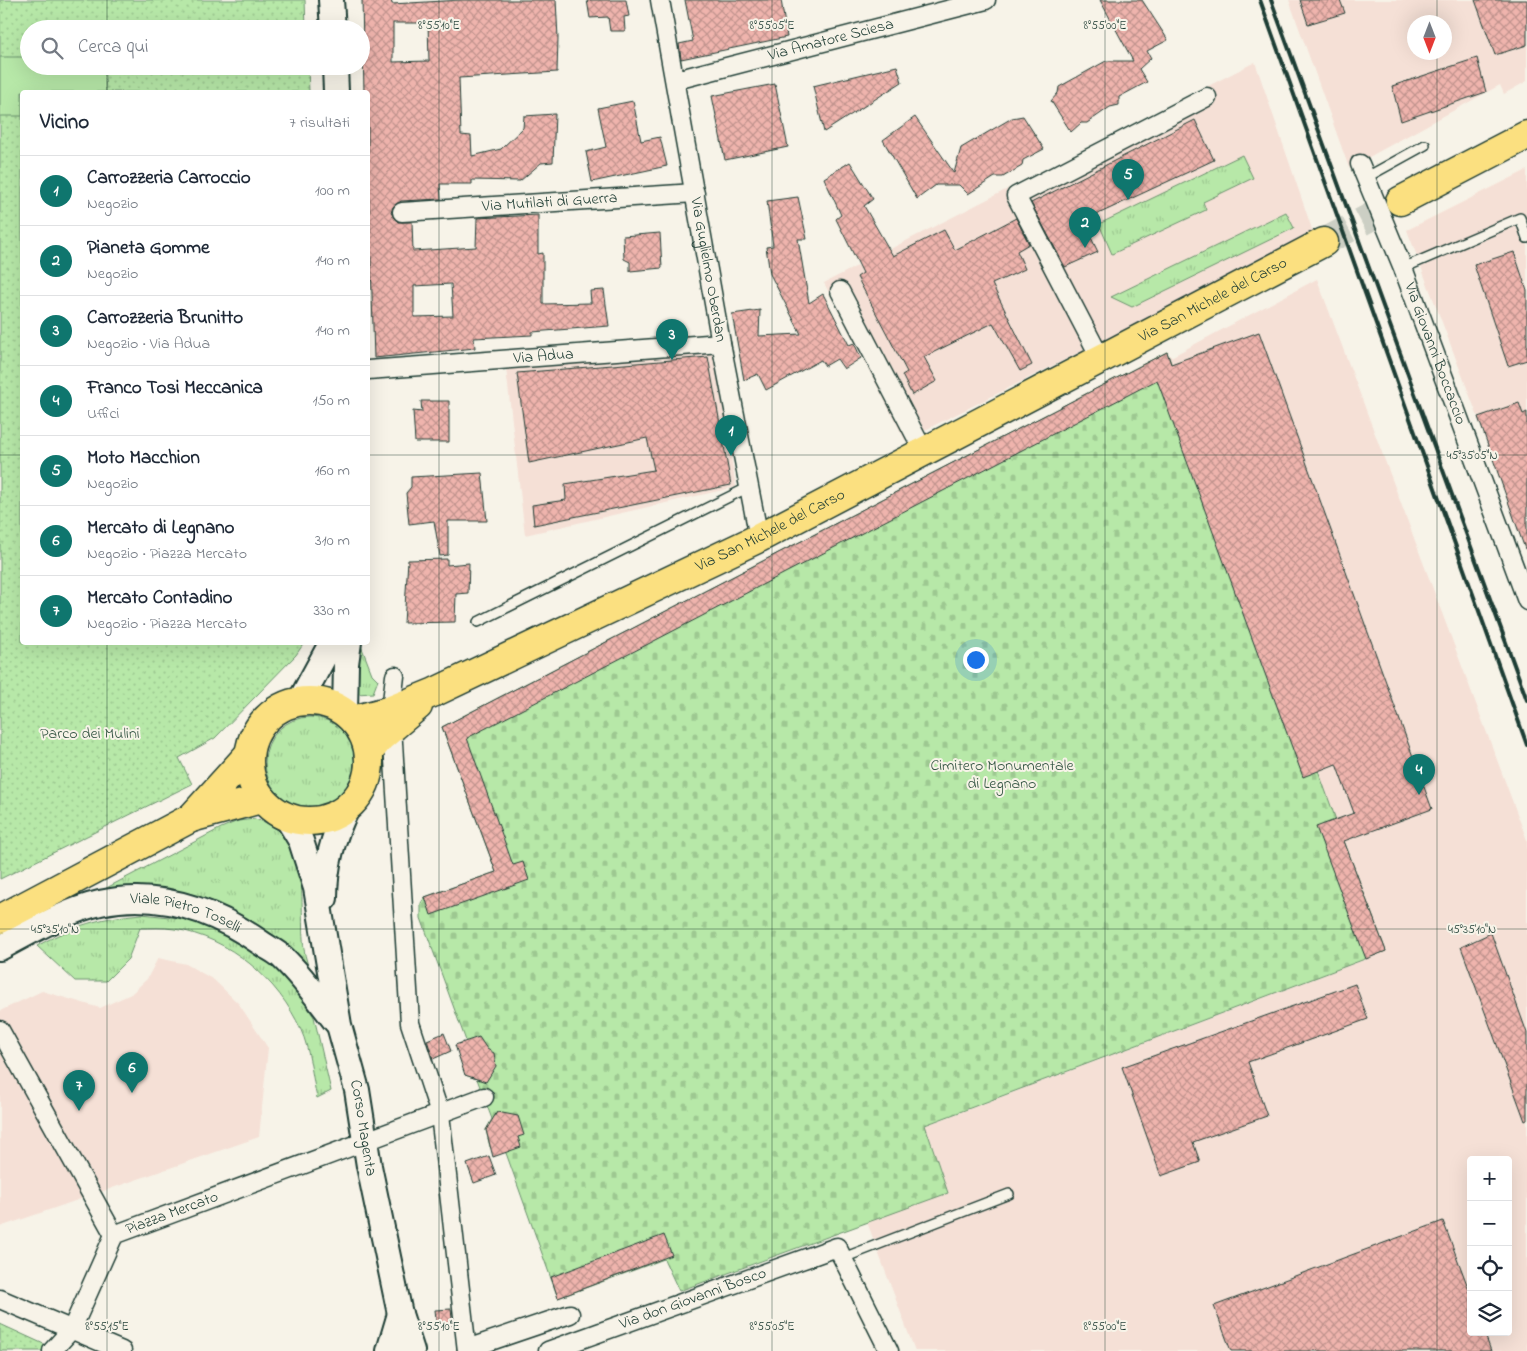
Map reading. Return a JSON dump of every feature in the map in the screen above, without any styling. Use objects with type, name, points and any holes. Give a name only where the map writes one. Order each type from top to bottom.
[{"type":"main road","points":[[1400,202],[1527,135]]},
{"type":"main road","name":"Via San Michele del Carso","points":[[369,752],[391,719],[435,692],[759,538],[1324,242]]},
{"type":"main road","points":[[300,701],[316,701],[331,705],[349,716],[365,737],[369,752],[370,768],[366,783],[358,797],[347,809],[333,817],[318,821],[302,822],[287,818],[273,810],[261,799],[253,785],[249,770],[248,754],[252,739],[266,719],[285,705],[300,701]]},
{"type":"main road","name":"Via San Michele del Carso","points":[[349,716],[391,719]]},
{"type":"main road","points":[[191,818],[248,754]]},
{"type":"main road","points":[[0,919],[191,818],[261,799]]},
{"type":"street","points":[[331,0],[332,20]]},
{"type":"street","name":"Via Guglielmo Oberdan","points":[[660,0],[676,80],[721,343],[759,538]]},
{"type":"street","name":"Via Amatore Sciesa","points":[[676,80],[986,0]]},
{"type":"street","points":[[335,75],[336,90]]},
{"type":"street","points":[[1101,359],[1016,196],[1207,98]]},
{"type":"street","name":"Via Giovanni Boccaccio","points":[[1363,171],[1403,268],[1527,600]]},
{"type":"street","name":"Via Mutilati di Guerra","points":[[402,212],[695,193]]},
{"type":"street","points":[[840,290],[924,452]]},
{"type":"street","name":"Via Adua","points":[[370,370],[721,343]]},
{"type":"street","points":[[300,701],[330,645]]},
{"type":"street","points":[[349,645],[346,664],[349,716]]},
{"type":"street","points":[[395,676],[391,719],[410,1023],[440,1114],[467,1350],[570,1314]]},
{"type":"street","name":"Corso Magenta","points":[[325,943],[325,890],[328,862],[341,819],[347,809]]},
{"type":"street","name":"Corso Magenta","points":[[287,818],[301,841],[309,860],[316,888],[339,1025],[357,1090],[368,1166],[400,1314],[412,1351]]},
{"type":"street","name":"Viale Pietro Toselli","points":[[0,948],[51,921],[99,904],[138,900],[176,904],[214,915],[231,923],[281,956],[310,987],[339,1025]]},
{"type":"street","name":"Piazza Mercato","points":[[0,1030],[114,1235],[484,1097]]},
{"type":"street","points":[[52,1351],[72,1330],[114,1235]]},
{"type":"street","points":[[840,1252],[889,1351]]},
{"type":"street","name":"Via don Giovanni Bosco","points":[[548,1351],[840,1252]]},
{"type":"street","points":[[0,1299],[122,1351]]},
{"type":"street","name":"Corso Magenta","points":[[389,1351],[400,1314]]},
{"type":"lane","points":[[1363,171],[1425,144]]},
{"type":"lane","points":[[1403,268],[1520,218],[1527,238]]},
{"type":"lane","points":[[478,622],[749,487]]},
{"type":"lane","points":[[840,1252],[1009,1194]]},
{"type":"shaded area","points":[[1289,0],[1527,0],[1527,81],[1504,94],[1500,85],[1349,168]]},
{"type":"shaded area","points":[[1255,62],[1314,235],[905,440],[824,283]]},
{"type":"shaded area","points":[[1527,170],[1527,556],[1478,417],[1407,230]]},
{"type":"shaded area","points":[[1317,279],[1527,840],[1527,1351],[915,1351],[867,1222],[948,1193],[924,1126],[1366,959],[1336,820],[1167,352],[1171,357]]},
{"type":"shaded area","points":[[714,353],[736,487],[525,535],[506,368]]},
{"type":"shaded area","points":[[158,958],[186,964],[214,980],[239,1004],[268,1048],[259,1137],[0,1227],[0,1011],[42,991],[100,1008],[131,994],[147,979]]},
{"type":"green space","name":"Parco dei Mulini","points":[[0,0],[305,0],[306,20],[20,20],[20,75],[308,75],[309,90],[20,90],[20,645],[303,645],[296,655],[215,738],[179,758],[192,784],[0,879]]},
{"type":"green space","points":[[0,57],[20,57],[20,75],[105,75],[106,90],[20,90],[20,116],[0,116]]},
{"type":"green space","points":[[1242,155],[1253,178],[1203,202],[1206,210],[1112,254],[1099,224]]},
{"type":"green space","points":[[1286,212],[1294,228],[1132,307],[1111,297]]},
{"type":"green space","name":"Cimitero Monumentale di Legnano","points":[[1167,352],[1336,820],[1386,951],[925,1125],[948,1193],[679,1291],[664,1259],[558,1298],[506,1153],[490,1147],[486,1130],[492,1119],[477,1079],[465,1075],[469,1049],[421,918],[421,903],[425,897],[496,872],[442,727]]},
{"type":"green space","points":[[361,645],[372,674],[378,680],[373,693],[356,694],[354,673]]},
{"type":"green space","points":[[310,717],[327,721],[342,730],[351,745],[355,762],[351,779],[342,794],[327,803],[310,807],[293,803],[278,794],[269,779],[265,762],[269,745],[278,730],[293,721]]},
{"type":"green space","points":[[255,819],[274,827],[287,839],[295,855],[300,872],[302,892],[304,949],[311,975],[254,924],[239,914],[204,899],[185,895],[151,893],[93,895],[221,828],[238,821]]},
{"type":"green space","points":[[142,914],[178,918],[212,926],[270,959],[293,985],[314,1017],[331,1091],[317,1098],[304,1038],[280,994],[250,964],[233,951],[214,941],[174,929],[140,928],[128,959],[106,981],[75,981],[37,946],[63,933],[99,920]]},
{"type":"green space","points":[[0,1324],[59,1351],[0,1351]]},
{"type":"building","points":[[362,0],[391,0],[392,4],[461,0],[556,0],[557,72],[459,78],[461,135],[471,136],[472,156],[501,149],[523,128],[524,116],[555,114],[553,162],[541,163],[520,181],[472,180],[472,184],[440,184],[441,199],[401,201],[393,207],[391,213],[398,222],[412,222],[413,251],[476,247],[477,218],[538,215],[538,254],[543,253],[543,304],[591,303],[590,291],[604,290],[609,326],[532,332],[532,335],[474,338],[475,348],[374,358],[370,231],[370,90],[364,90],[364,75],[370,75],[370,20],[362,20]],"holes":[[[393,23],[428,23],[429,61],[393,62]],[[451,284],[453,316],[414,317],[414,286]]]},
{"type":"building","points":[[587,0],[626,0],[629,16],[624,17],[625,31],[610,31],[608,17],[590,18]]},
{"type":"building","points":[[685,0],[781,0],[787,37],[681,59],[679,44],[693,41]]},
{"type":"building","points":[[1100,0],[1142,0],[1168,40],[1147,51],[1151,58],[1139,69],[1147,82],[1119,97],[1119,105],[1110,107],[1087,123],[1081,123],[1071,132],[1051,101],[1058,93],[1059,87],[1106,61],[1133,61]]},
{"type":"building","points":[[1300,0],[1340,0],[1345,13],[1308,24]]},
{"type":"building","points":[[1475,0],[1527,0],[1527,45],[1495,55]]},
{"type":"building","points":[[1477,58],[1486,92],[1401,121],[1392,86]]},
{"type":"building","points":[[897,66],[902,82],[824,132],[813,86]]},
{"type":"building","points":[[775,84],[788,147],[725,160],[712,96]]},
{"type":"building","points":[[633,101],[641,141],[660,137],[667,166],[592,182],[586,152],[606,147],[598,108]]},
{"type":"building","points":[[1023,116],[1044,149],[1023,160],[1022,166],[1003,177],[995,177],[968,194],[959,185],[936,185],[917,199],[883,140],[915,117],[954,173],[961,148],[1012,118]]},
{"type":"building","points":[[1195,120],[1214,160],[1083,221],[1098,252],[1065,267],[1031,203]]},
{"type":"building","points":[[850,162],[873,199],[864,206],[893,256],[944,230],[955,250],[1016,218],[1029,244],[1017,251],[1025,269],[992,284],[1032,365],[1020,371],[993,323],[924,357],[937,381],[912,395],[902,375],[907,372],[857,277],[863,273],[836,219],[841,215],[824,178]]},
{"type":"building","points":[[798,197],[807,239],[798,239],[809,303],[823,294],[849,345],[854,343],[861,358],[844,369],[837,359],[825,366],[821,360],[766,390],[758,374],[744,380],[732,314],[760,310],[759,336],[801,334],[770,274],[766,247],[773,246],[767,201]]},
{"type":"building","points":[[660,233],[662,268],[630,271],[630,262],[624,259],[623,236]]},
{"type":"building","points":[[1514,252],[1527,291],[1527,360],[1508,366],[1474,265]]},
{"type":"building","points":[[1259,332],[1432,809],[1344,841],[1386,951],[1366,959],[1316,827],[1354,813],[1336,764],[1303,777],[1157,380],[467,738],[513,865],[523,862],[529,880],[431,915],[425,897],[496,872],[442,727],[1167,352],[1171,364]]},
{"type":"building","points":[[708,357],[731,485],[534,525],[532,505],[566,500],[565,484],[654,470],[647,438],[529,463],[517,373]]},
{"type":"building","points":[[421,401],[449,401],[449,442],[415,442],[413,411],[422,412]]},
{"type":"building","points":[[1519,403],[1523,414],[1527,412],[1527,548],[1525,549],[1478,417]]},
{"type":"building","points":[[482,473],[487,521],[448,521],[448,555],[440,556],[434,521],[409,524],[406,493],[411,487],[411,477]]},
{"type":"building","points":[[447,559],[447,565],[469,563],[468,593],[456,594],[455,622],[404,623],[408,560]]},
{"type":"building","points":[[1491,933],[1527,1033],[1527,1120],[1525,1121],[1461,947]]},
{"type":"building","points":[[1355,984],[1368,1019],[1248,1062],[1267,1116],[1193,1142],[1200,1162],[1161,1176],[1122,1067]]},
{"type":"building","points":[[444,1033],[451,1051],[433,1059],[427,1040]]},
{"type":"building","points":[[479,1037],[487,1049],[494,1053],[496,1066],[486,1082],[465,1075],[455,1045]]},
{"type":"building","points":[[497,1112],[518,1116],[524,1135],[518,1137],[521,1147],[493,1157],[486,1130]]},
{"type":"building","points":[[489,1156],[496,1175],[474,1183],[467,1164]]},
{"type":"building","points":[[1443,1221],[1467,1284],[1467,1336],[1485,1336],[1491,1351],[1231,1351],[1214,1306]]},
{"type":"building","points":[[664,1235],[672,1255],[558,1298],[551,1277]]},
{"type":"building","points":[[451,1309],[453,1325],[437,1327],[435,1310]]},
{"type":"tunnel","points":[[1324,242],[1400,201]]},
{"type":"railway","points":[[1260,0],[1527,745]]},
{"type":"railway","points":[[1271,0],[1527,700]]},
{"type":"place","name":"Moto Macchion","points":[[1128,200]]},
{"type":"place","name":"Pianeta Gomme","points":[[1085,248]]},
{"type":"place","name":"Carrozzeria Brunitto","points":[[672,360]]},
{"type":"place","name":"Carrozzeria Carroccio","points":[[731,456]]},
{"type":"place","name":"Franco Tosi Meccanica","points":[[1419,795]]},
{"type":"place","name":"Mercato di Legnano","points":[[132,1093]]},
{"type":"place","name":"Mercato Contadino","points":[[79,1111]]}]
